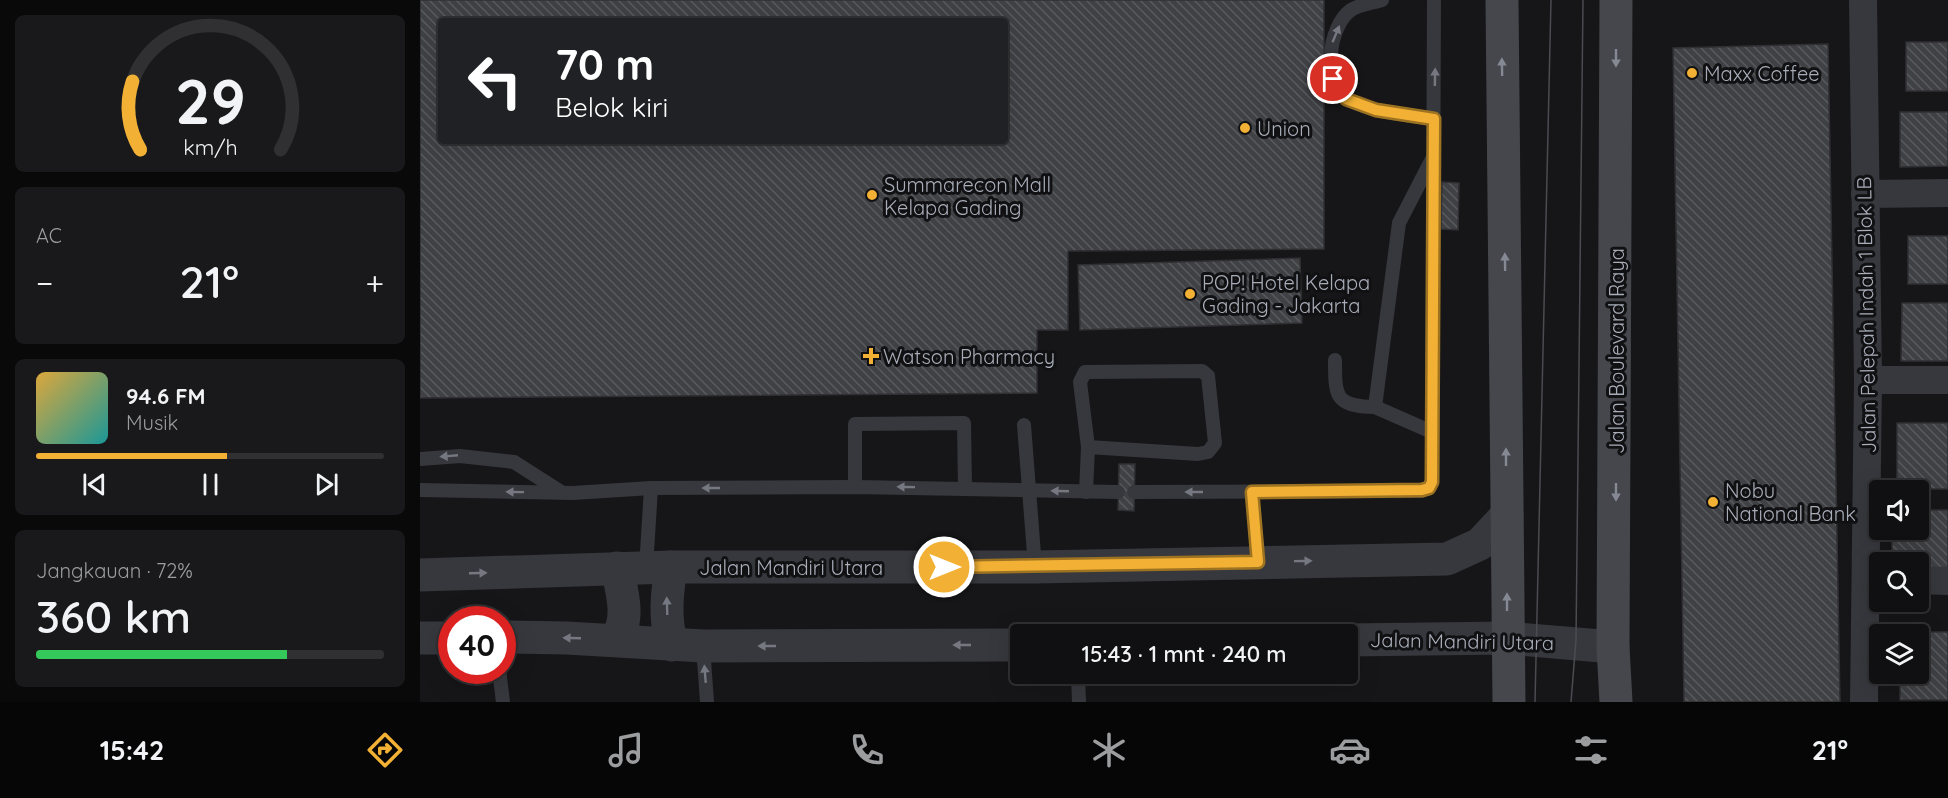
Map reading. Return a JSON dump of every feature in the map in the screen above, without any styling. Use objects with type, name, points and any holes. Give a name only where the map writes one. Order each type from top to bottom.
[{"type":"main road","points":[[1502,0],[1509,702]]},
{"type":"main road","name":"Jalan Boulevard Raya","points":[[1616,0],[1613,647],[1616,702]]},
{"type":"street","name":"Jalan Pelepah Indah 1 Blok LB","points":[[1863,0],[1872,552]]},
{"type":"street","points":[[1865,194],[1948,193]]},
{"type":"street","points":[[1868,380],[1948,380]]},
{"type":"street","name":"Jalan Mandiri Utara","points":[[420,574],[644,568],[1035,567],[1447,559],[1480,544],[1507,515]]},
{"type":"street","points":[[615,640],[624,629],[624,598],[644,568],[666,598],[668,630],[688,645]]},
{"type":"street","points":[[1929,580],[1948,581]]},
{"type":"street","name":"Jalan Pelepah Indah 1 Blok LB","points":[[1864,702],[1871,612]]},
{"type":"street","points":[[516,637],[688,645],[1010,645]]},
{"type":"street","points":[[420,638],[438,638]]},
{"type":"street","name":"Jalan Mandiri Utara","points":[[1358,640],[1507,638],[1613,647]]},
{"type":"lane","points":[[1382,0],[1351,10],[1334,33],[1330,56],[1333,79],[1346,99],[1376,110],[1434,119]]},
{"type":"lane","points":[[1134,492],[1422,490],[1429,488],[1432,482],[1434,0]]},
{"type":"lane","points":[[1375,407],[1399,223],[1433,157]]},
{"type":"lane","points":[[1335,360],[1335,391],[1341,400],[1353,406],[1375,407],[1432,432]]},
{"type":"lane","points":[[1086,492],[1088,447],[1080,382],[1085,372],[1202,371],[1208,376],[1215,442],[1208,452],[1198,454],[1088,447]]},
{"type":"lane","points":[[855,486],[855,424],[964,423],[965,488]]},
{"type":"lane","points":[[1024,425],[1035,567]]},
{"type":"lane","points":[[420,459],[460,456],[514,462],[561,492]]},
{"type":"lane","points":[[420,490],[561,492],[651,488],[855,486],[1118,492]]},
{"type":"lane","points":[[644,568],[651,488]]},
{"type":"lane","points":[[1252,492],[1258,562]]},
{"type":"lane","points":[[688,645],[707,702]]},
{"type":"lane","points":[[501,684],[503,702]]},
{"type":"lane","points":[[1078,684],[1078,702]]},
{"type":"building","name":"Summarecon Mall Kelapa Gading","points":[[420,0],[1324,0],[1324,249],[1068,251],[1068,330],[1037,330],[1037,393],[420,398]]},
{"type":"building","points":[[1906,42],[1948,42],[1948,91],[1906,91]]},
{"type":"building","points":[[1828,44],[1840,702],[1684,702],[1673,48]]},
{"type":"building","points":[[1900,112],[1948,112],[1948,166],[1900,167]]},
{"type":"building","points":[[1442,182],[1459,183],[1458,230],[1441,229]]},
{"type":"building","points":[[1908,236],[1948,236],[1948,284],[1908,284]]},
{"type":"building","name":"POP! Hotel Kelapa Gading - Jakarta","points":[[1300,258],[1302,323],[1080,330],[1078,265]]},
{"type":"building","points":[[1902,303],[1948,303],[1948,361],[1901,361]]},
{"type":"building","points":[[1897,423],[1948,423],[1948,489],[1929,489],[1929,480],[1897,480]]},
{"type":"building","points":[[1119,464],[1135,464],[1134,511],[1118,510]]},
{"type":"building","points":[[1929,510],[1948,510],[1948,569],[1929,570],[1929,552],[1892,552],[1892,540],[1929,540]]},
{"type":"building","points":[[1929,632],[1948,632],[1948,700],[1900,700],[1900,684],[1929,684]]},
{"type":"tram line","points":[[1535,702],[1551,0]]},
{"type":"tram line","points":[[1571,702],[1576,640],[1583,0]]},
{"type":"place","name":"Maxx Coffee","points":[[1692,73]]},
{"type":"place","name":"Union","points":[[1245,128]]},
{"type":"place","name":"Summarecon Mall Kelapa Gading","points":[[872,195]]},
{"type":"place","name":"POP! Hotel Kelapa Gading - Jakarta","points":[[1190,294]]},
{"type":"place","name":"Watson Pharmacy","points":[[871,356]]},
{"type":"place","name":"Nobu National Bank","points":[[1713,502]]},
{"type":"route","points":[[944,567],[1258,562],[1252,492],[1422,490],[1429,488],[1432,482],[1434,119],[1376,110],[1346,99],[1333,79]]}]
